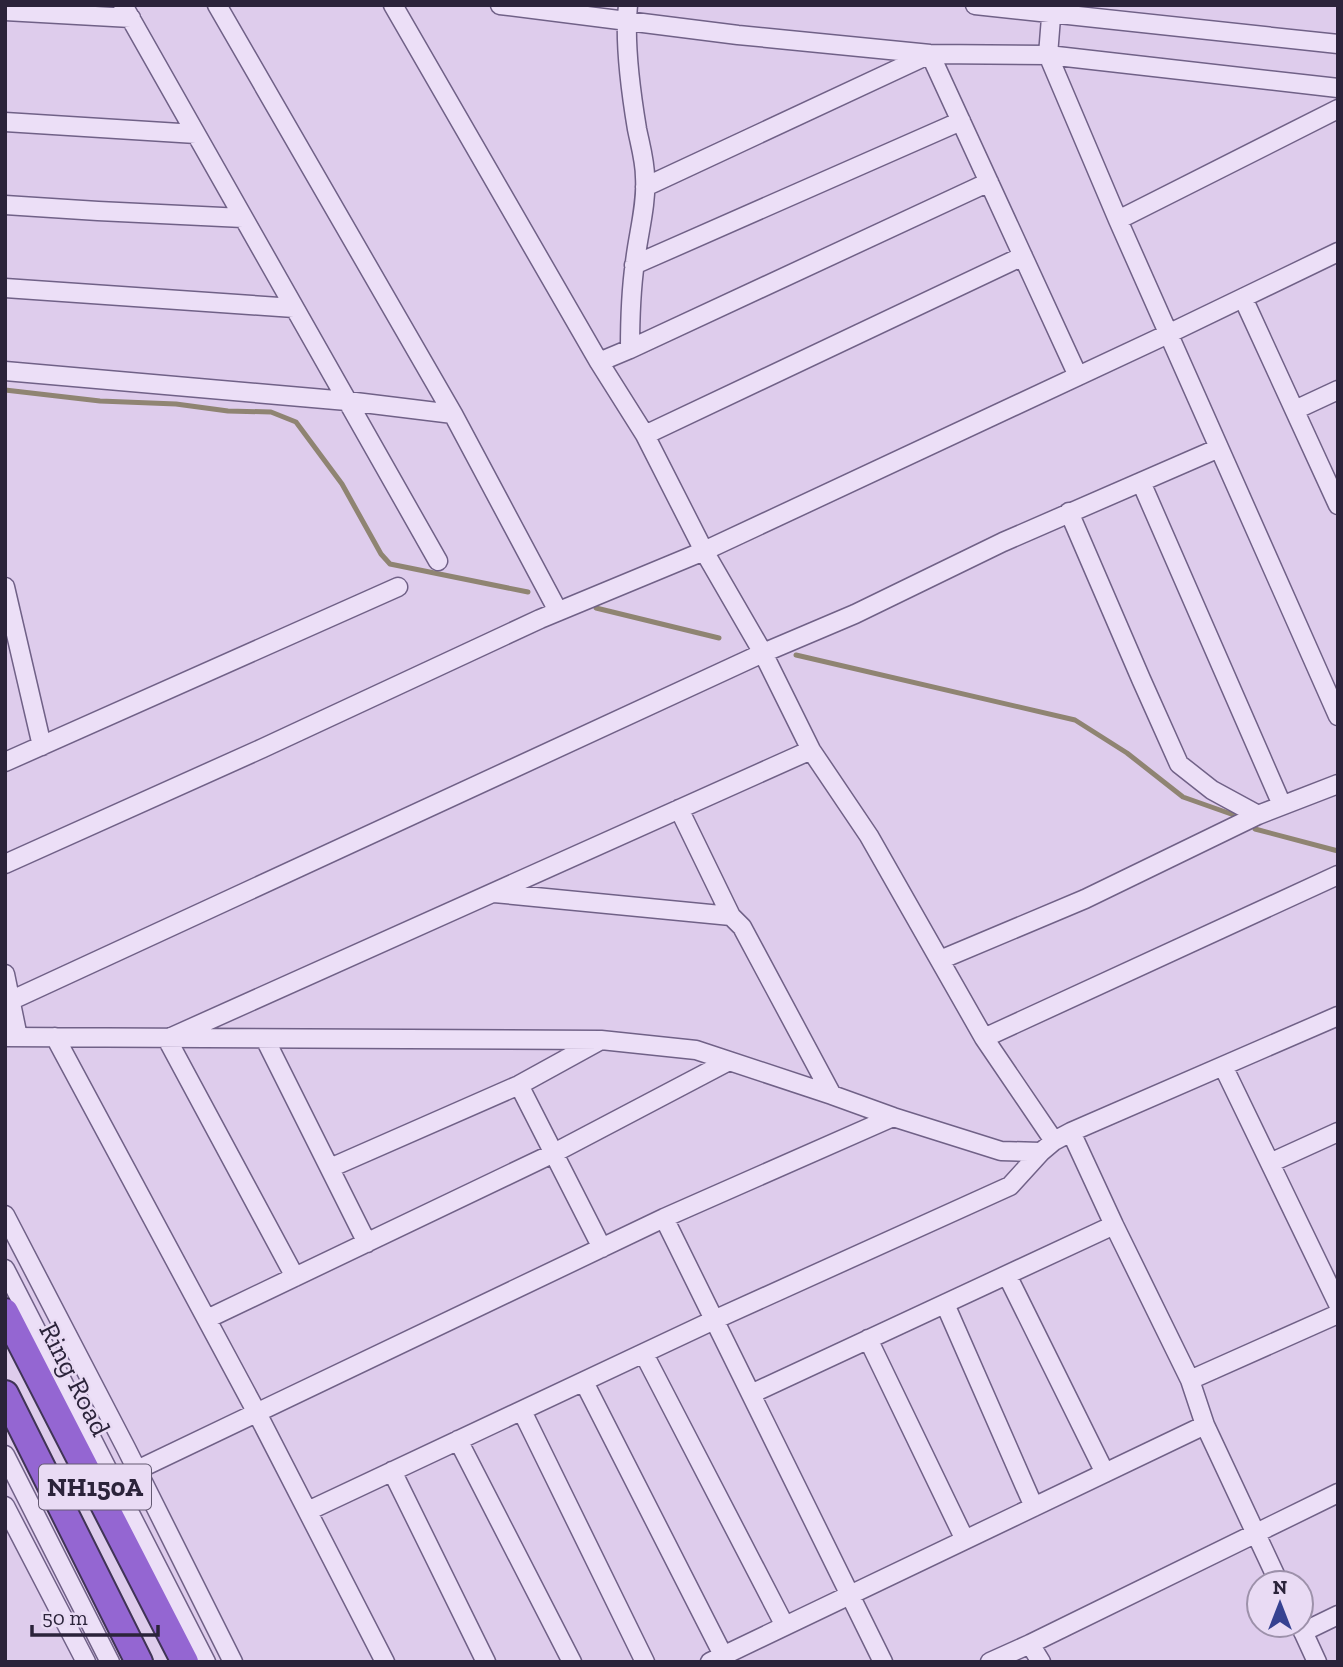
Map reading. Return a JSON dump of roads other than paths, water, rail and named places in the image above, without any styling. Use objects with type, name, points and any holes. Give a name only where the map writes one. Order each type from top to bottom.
[{"type":"highway","name":"Ring Road","points":[[5,1312],[185,1662]]},
{"type":"highway","name":"NH150A","points":[[5,1394],[52,1518],[139,1662]]},
{"type":"street","points":[[217,5],[453,414],[558,611]]},
{"type":"street","points":[[393,5],[599,362],[645,435],[704,551],[763,653],[811,750],[869,836],[1048,1147]]},
{"type":"street","points":[[500,5],[627,13],[738,35],[930,54],[1048,55],[1336,91]]},
{"type":"street","points":[[975,5],[1052,9],[1338,44]]},
{"type":"street","points":[[1052,9],[1048,55],[1168,334],[1338,716]]},
{"type":"street","points":[[5,11],[127,12],[438,561]]},
{"type":"street","points":[[627,13],[636,126],[646,177],[634,265],[630,349]]},
{"type":"street","points":[[930,54],[1078,376]]},
{"type":"street","points":[[645,187],[930,54]]},
{"type":"street","points":[[1118,220],[1338,110]]},
{"type":"street","points":[[634,265],[961,121]]},
{"type":"street","points":[[5,122],[195,134]]},
{"type":"street","points":[[599,362],[989,182]]},
{"type":"street","points":[[5,205],[243,218]]},
{"type":"street","points":[[5,864],[558,611],[704,551],[1338,252]]},
{"type":"street","points":[[645,435],[1023,256]]},
{"type":"street","points":[[5,288],[294,308]]},
{"type":"street","points":[[1243,298],[1338,505]]},
{"type":"street","points":[[5,371],[347,401],[453,414]]},
{"type":"street","points":[[1296,410],[1338,390]]},
{"type":"street","points":[[12,1000],[763,653],[855,614],[1003,542],[1219,448]]},
{"type":"street","points":[[1140,482],[1282,805]]},
{"type":"street","points":[[1069,512],[1179,764],[1212,790],[1258,815]]},
{"type":"street","points":[[5,587],[43,746]]},
{"type":"street","points":[[5,762],[398,587]]},
{"type":"street","points":[[167,1038],[811,750]]},
{"type":"street","points":[[940,960],[1085,899],[1258,815],[1338,784]]},
{"type":"street","points":[[678,809],[731,916],[742,927],[832,1095]]},
{"type":"street","points":[[984,1038],[1338,875]]},
{"type":"street","points":[[491,892],[731,916]]},
{"type":"street","points":[[5,974],[12,1000],[12,1037],[601,1040],[696,1050],[1000,1151],[1048,1147]]},
{"type":"street","points":[[308,1511],[644,1353],[1010,1186],[1048,1147],[1071,1132],[1338,1016]]},
{"type":"street","points":[[55,1037],[257,1413],[385,1662]]},
{"type":"street","points":[[167,1038],[295,1278]]},
{"type":"street","points":[[265,1038],[368,1242]]},
{"type":"street","points":[[330,1168],[519,1085],[601,1040]]},
{"type":"street","points":[[207,1319],[554,1153],[729,1061]]},
{"type":"street","points":[[1223,1066],[1338,1304]]},
{"type":"street","points":[[519,1085],[602,1248]]},
{"type":"street","points":[[114,1481],[664,1218],[893,1117]]},
{"type":"street","points":[[1071,1132],[1190,1380],[1205,1424],[1272,1569]]},
{"type":"street","points":[[1270,1163],[1338,1132]]},
{"type":"street","points":[[5,1215],[138,1471],[233,1662]]},
{"type":"street","points":[[664,1218],[883,1662]]},
{"type":"street","points":[[751,1394],[1114,1225]]},
{"type":"street","points":[[5,1269],[206,1662]]},
{"type":"street","points":[[1007,1275],[1105,1473]]},
{"type":"street","points":[[945,1304],[1034,1507]]},
{"type":"street","points":[[1190,1380],[1338,1314]]},
{"type":"street","points":[[869,1339],[964,1540]]},
{"type":"street","points":[[644,1353],[785,1626]]},
{"type":"street","points":[[584,1382],[717,1659],[1205,1424]]},
{"type":"street","points":[[522,1411],[645,1662]]},
{"type":"street","points":[[458,1440],[572,1662]]},
{"type":"street","points":[[5,1455],[52,1518],[110,1662]]},
{"type":"street","points":[[392,1471],[485,1662]]},
{"type":"street","points":[[990,1662],[1338,1493]]},
{"type":"street","points":[[5,1506],[13,1537],[86,1662]]},
{"type":"street","points":[[13,1537],[52,1518]]},
{"type":"street","points":[[1315,1623],[1338,1615]]},
{"type":"street","points":[[1306,1639],[1317,1662]]},
{"type":"street","points":[[1030,1644],[1041,1662]]},
{"type":"waterway","points":[[5,390],[100,401],[271,412],[296,422],[342,484],[381,554],[390,564],[528,592]]},
{"type":"waterway","points":[[596,608],[719,638]]},
{"type":"waterway","points":[[796,655],[1075,720],[1127,753],[1183,797],[1234,815]]},
{"type":"waterway","points":[[1255,829],[1338,851]]}]
